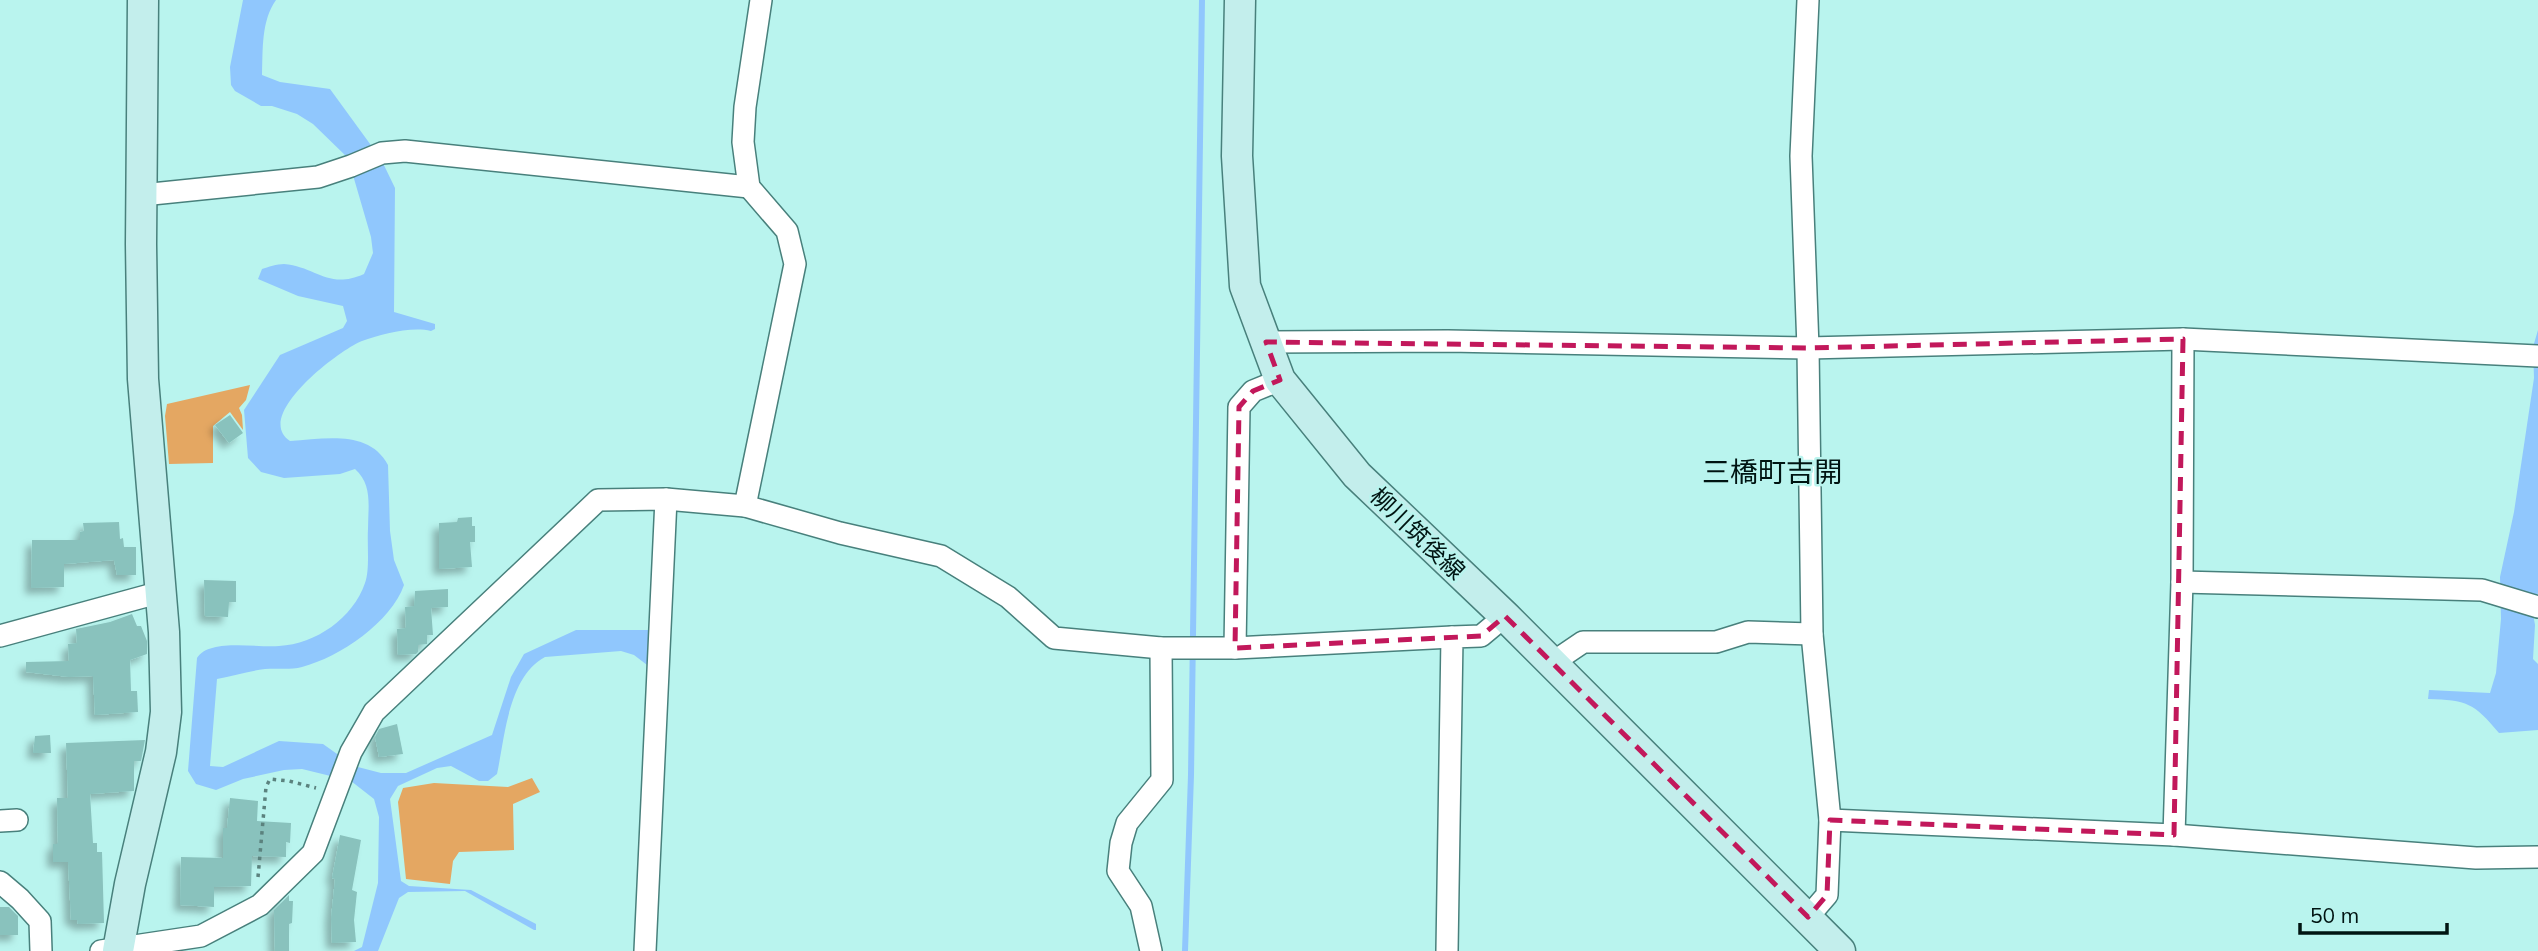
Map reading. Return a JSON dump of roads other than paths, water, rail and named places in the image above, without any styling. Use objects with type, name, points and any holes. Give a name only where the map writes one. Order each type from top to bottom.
[{"type":"main road","points":[[112,950],[161,752],[166,712],[164,632],[143,379],[143,0]]},
{"type":"main road","name":"柳川筑後線","points":[[1240,0],[1237,156],[1245,286],[1280,380],[1357,475],[1505,616],[1838,949]]},
{"type":"street","points":[[745,506],[795,264],[787,231],[749,187],[743,142],[745,107],[761,0]]},
{"type":"street","points":[[1808,0],[1801,156],[1808,348],[1812,634],[1830,820],[1826,895],[1808,917]]},
{"type":"street","points":[[142,195],[318,177],[382,153],[405,151],[749,187]]},
{"type":"street","points":[[1266,342],[1448,341],[1808,348],[2183,339],[2534,356]]},
{"type":"street","points":[[2174,835],[2182,582],[2183,339]]},
{"type":"street","points":[[1235,648],[1239,535],[1239,407],[1253,391],[1280,380]]},
{"type":"street","points":[[645,951],[666,499]]},
{"type":"street","points":[[112,950],[201,936],[256,907],[313,853],[351,752],[374,712],[598,500],[666,499],[745,506],[840,533],[941,556],[1008,597],[1054,638],[1161,648],[1235,648],[1481,636],[1505,616]]},
{"type":"street","points":[[2182,582],[2482,590],[2538,607]]},
{"type":"street","points":[[0,636],[161,592]]},
{"type":"street","points":[[1552,663],[1583,642],[1717,642],[1748,632],[1812,634]]},
{"type":"street","points":[[1447,951],[1452,637]]},
{"type":"street","points":[[1151,951],[1141,906],[1118,871],[1121,843],[1127,823],[1162,780],[1161,648]]},
{"type":"street","points":[[1830,820],[2174,835],[2476,858],[2538,857]]},
{"type":"street","points":[[0,882],[40,921],[41,951]]},
{"type":"water","points":[[243,0],[276,0],[265,26],[262,75],[280,82],[330,89],[381,159],[395,188],[394,312],[435,324],[435,329],[387,333],[351,347],[303,385],[282,416],[281,430],[290,441],[331,438],[358,441],[380,454],[388,465],[390,531],[394,560],[404,585],[388,612],[376,625],[332,655],[298,668],[265,669],[217,679],[210,766],[223,767],[279,741],[323,744],[354,766],[381,773],[406,773],[492,735],[511,677],[524,654],[576,630],[651,630],[651,668],[634,655],[621,651],[545,657],[533,666],[516,693],[506,726],[497,774],[488,781],[479,781],[451,766],[437,768],[398,786],[390,799],[401,881],[409,886],[471,890],[536,924],[536,930],[465,891],[408,892],[399,898],[378,951],[354,951],[362,947],[378,883],[379,817],[374,799],[351,781],[302,769],[243,779],[216,790],[196,784],[188,771],[197,658],[212,648],[235,645],[279,646],[293,644],[319,634],[342,618],[352,607],[365,583],[367,571],[368,497],[365,482],[355,469],[340,474],[284,478],[261,472],[248,458],[244,410],[280,355],[343,328],[347,321],[343,306],[298,296],[258,279],[262,269],[284,264],[341,280],[364,274],[373,253],[371,237],[348,158],[313,124],[297,114],[272,106],[261,106],[235,91],[231,85],[230,67]]},
{"type":"water","points":[[2538,330],[2538,593],[2532,608],[2535,625],[2533,659],[2538,664],[2538,730],[2499,733],[2483,715],[2469,705],[2428,699],[2429,690],[2490,693],[2496,673],[2501,619],[2500,577],[2514,512],[2534,378],[2533,347]]},
{"type":"waterway","points":[[1185,951],[1191,775],[1202,0]]},
{"type":"district","name":"三橋町吉開","points":[[1772,471]]}]
